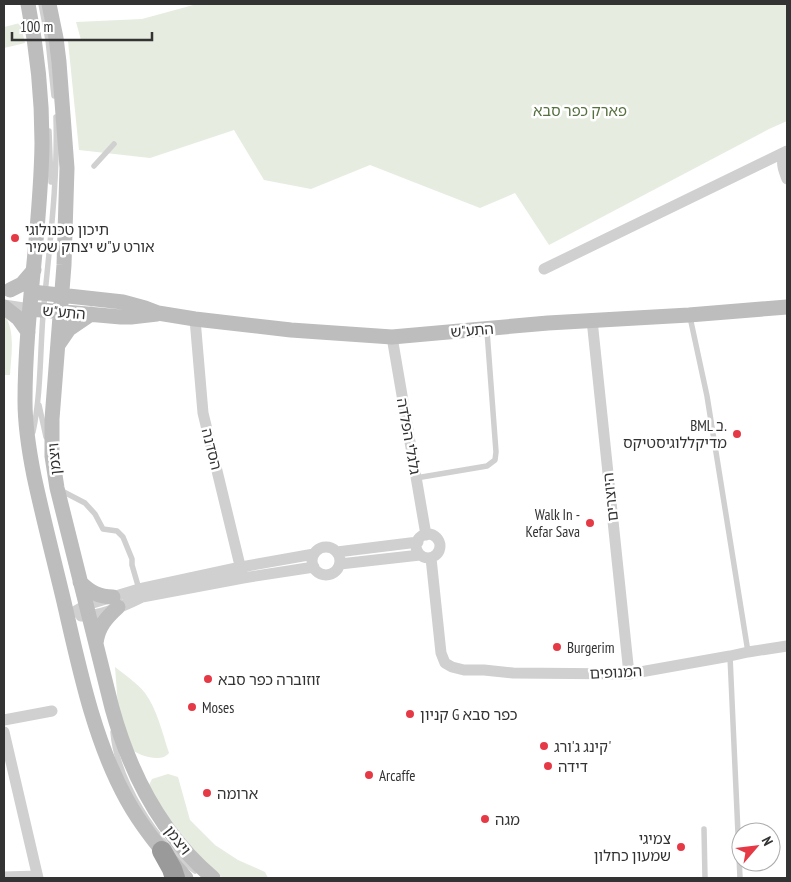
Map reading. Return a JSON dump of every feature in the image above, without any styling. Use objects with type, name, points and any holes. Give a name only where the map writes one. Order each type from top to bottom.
[{"type":"highway","points":[[162,851],[175,878]]},
{"type":"main road","name":"ויצמן","points":[[28,4],[34,36],[40,94],[42,142],[34,270],[38,292],[37,309],[28,332],[25,402],[29,448],[38,496],[67,616],[90,703],[107,757],[127,800],[148,833],[186,878]]},
{"type":"main road","name":"ויצמן","points":[[49,4],[59,62],[66,145],[67,196],[64,265],[52,418],[52,456],[57,488],[117,728],[130,762],[152,805],[173,836],[212,878]]},
{"type":"main road","points":[[64,265],[72,283],[81,294],[87,297]]},
{"type":"main road","points":[[7,290],[22,284],[34,270]]},
{"type":"main road","name":"התע\"ש","points":[[38,292],[134,304],[158,314]]},
{"type":"main road","points":[[4,306],[28,332]]},
{"type":"main road","name":"התע\"ש","points":[[37,309],[131,317],[158,314],[291,330],[392,338],[548,323],[787,308]]},
{"type":"main road","points":[[57,347],[69,330],[91,314]]},
{"type":"main road","points":[[80,582],[97,595],[121,602],[102,624],[96,643]]},
{"type":"street","points":[[785,152],[782,168],[787,179]]},
{"type":"street","points":[[544,269],[785,152]]},
{"type":"street","points":[[7,290],[38,292]]},
{"type":"street","points":[[4,306],[37,309]]},
{"type":"street","name":"הסדנה","points":[[195,318],[203,413],[242,572]]},
{"type":"street","name":"היוצרים","points":[[592,320],[629,674]]},
{"type":"street","name":"גלגלי הפלדה","points":[[392,338],[416,478],[422,538]]},
{"type":"street","points":[[337,552],[434,536],[437,538],[440,546],[438,554],[426,557],[340,564]]},
{"type":"street","points":[[422,538],[416,549],[426,557]]},
{"type":"street","points":[[67,616],[314,554],[325,547],[329,547],[337,552],[340,564],[335,572],[327,575],[319,573],[314,566],[314,554]]},
{"type":"street","name":"המנופים","points":[[426,557],[441,653],[445,663],[464,670],[513,673],[629,674],[787,646]]},
{"type":"street","points":[[121,602],[139,589],[242,572],[314,566]]},
{"type":"street","points":[[121,602],[139,589]]},
{"type":"street","points":[[4,720],[52,711]]},
{"type":"street","points":[[4,732],[37,877],[4,877]]},
{"type":"lane","points":[[41,4],[50,56],[55,104]]},
{"type":"lane","points":[[40,94],[46,114],[49,135],[52,219]]},
{"type":"lane","points":[[38,292],[52,219],[56,163],[56,112]]},
{"type":"lane","points":[[94,166],[114,144]]},
{"type":"lane","points":[[29,448],[38,395],[37,309]]},
{"type":"lane","points":[[689,315],[708,396],[748,652]]},
{"type":"lane","points":[[416,478],[487,466],[494,460],[496,452],[487,328]]},
{"type":"lane","points":[[38,395],[43,425],[52,456]]},
{"type":"lane","points":[[57,488],[85,502],[95,514],[103,529],[117,531],[123,537],[132,559],[139,589]]},
{"type":"lane","points":[[730,656],[740,878]]},
{"type":"lane","points":[[704,829],[705,878]]},
{"type":"green space","name":"פארק כפר סבא","points":[[197,4],[787,4],[787,121],[549,245],[515,193],[480,208],[370,165],[311,189],[264,180],[234,130],[150,158],[79,150],[68,41],[81,40],[76,22],[142,19]]},
{"type":"green space","points":[[20,23],[25,43],[4,48],[4,27]]},
{"type":"green space","points":[[4,314],[8,321],[11,335],[10,375],[4,375]]},
{"type":"green space","points":[[115,667],[138,686],[149,699],[169,753],[165,756],[151,758],[132,750],[118,706]]},
{"type":"green space","points":[[168,774],[178,777],[190,820],[215,845],[238,860],[265,872],[268,878],[223,878],[192,851],[147,789],[152,779]]},
{"type":"place","name":"תיכון טכנולוגי אורט ע\"ש יצחק שמיר","points":[[15,238]]},
{"type":"place","name":"BML ב. מדיקללוגיסטיקס","points":[[737,434]]},
{"type":"place","name":"Walk In - Kefar Sava","points":[[590,523]]},
{"type":"place","name":"Burgerim","points":[[557,647]]},
{"type":"place","name":"זוזוברה כפר סבא","points":[[208,679]]},
{"type":"place","name":"Moses","points":[[192,707]]},
{"type":"place","name":"קניון G כפר סבא","points":[[410,714]]},
{"type":"place","name":"קינג ג'ורג'","points":[[544,746]]},
{"type":"place","name":"דידה","points":[[548,766]]},
{"type":"place","name":"Arcaffe","points":[[369,775]]},
{"type":"place","name":"ארומה","points":[[207,793]]},
{"type":"place","name":"מגה","points":[[485,819]]},
{"type":"place","name":"צמיגי שמעון כחלון","points":[[681,847]]}]
